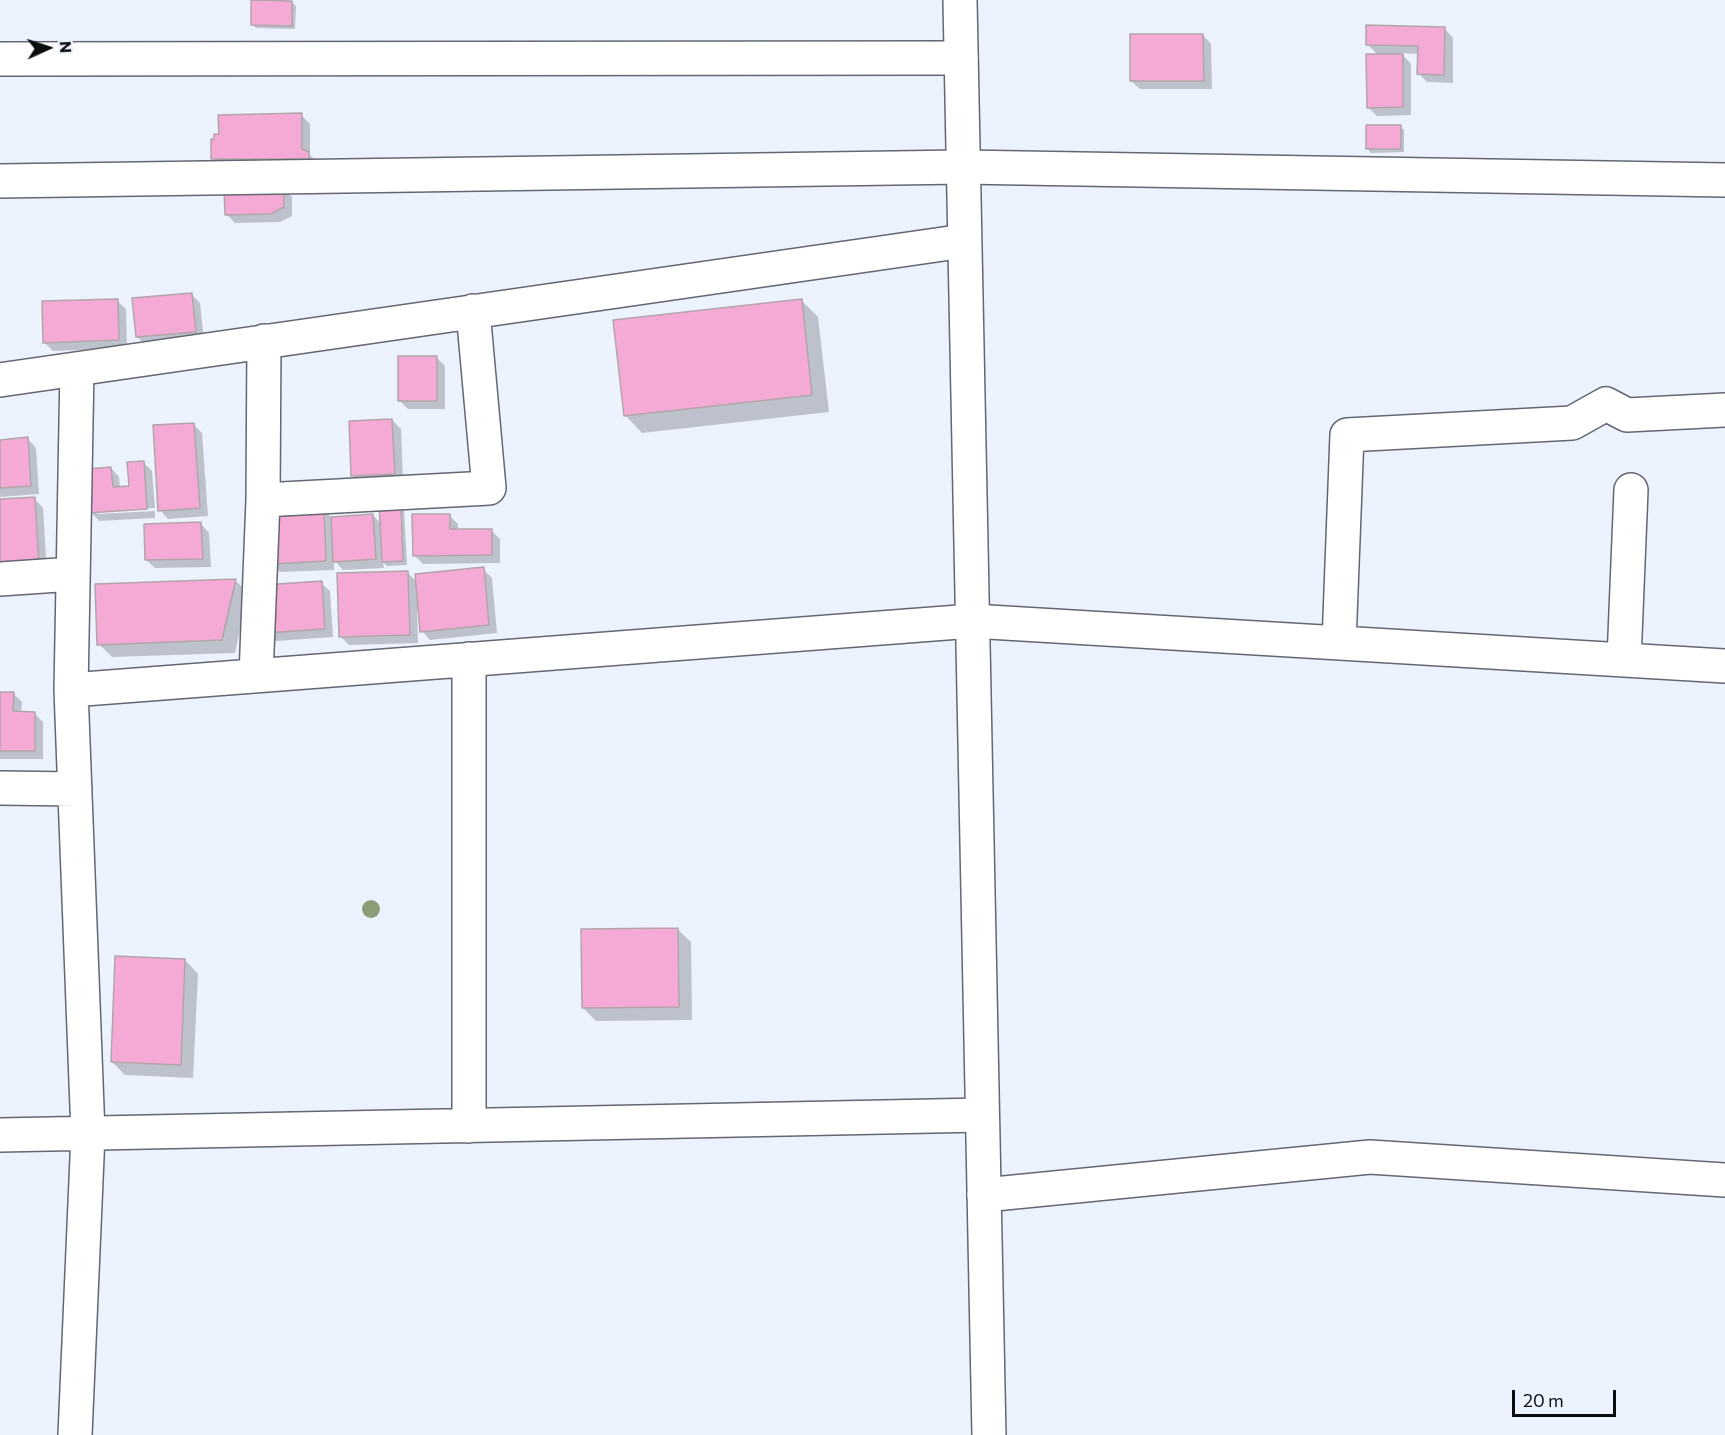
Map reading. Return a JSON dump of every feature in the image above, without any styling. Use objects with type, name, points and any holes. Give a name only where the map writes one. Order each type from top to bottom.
[{"type":"main road","points":[[960,0],[989,1435]]},
{"type":"main road","points":[[0,59],[961,58]]},
{"type":"main road","points":[[0,181],[963,167],[1725,180]]},
{"type":"main road","points":[[0,380],[964,241]]},
{"type":"main road","points":[[264,500],[489,488],[472,311]]},
{"type":"main road","points":[[256,676],[264,500],[264,341]]},
{"type":"main road","points":[[75,1435],[88,1134],[70,690],[77,369]]},
{"type":"main road","points":[[1339,643],[1347,435],[1572,423],[1606,404],[1627,415],[1725,410]]},
{"type":"main road","points":[[1624,660],[1631,490]]},
{"type":"main road","points":[[0,579],[73,574]]},
{"type":"main road","points":[[70,690],[972,621],[1725,666]]},
{"type":"main road","points":[[469,659],[470,1126]]},
{"type":"main road","points":[[0,788],[75,789]]},
{"type":"main road","points":[[0,1136],[982,1115]]},
{"type":"main road","points":[[984,1195],[1370,1157],[1725,1180]]},
{"type":"building","points":[[251,0],[292,1],[292,26],[251,25]]},
{"type":"building","points":[[1366,25],[1445,27],[1444,75],[1417,74],[1418,46],[1366,45]]},
{"type":"building","points":[[1130,34],[1203,34],[1204,81],[1130,81]]},
{"type":"building","points":[[1366,54],[1403,54],[1403,107],[1367,108]]},
{"type":"building","points":[[302,113],[302,149],[309,152],[309,159],[211,159],[211,139],[214,139],[214,134],[219,134],[218,115]]},
{"type":"building","points":[[1366,125],[1401,125],[1401,149],[1366,149]]},
{"type":"building","points":[[284,187],[284,207],[271,214],[225,215],[224,188]]},
{"type":"building","points":[[192,293],[196,332],[136,337],[132,298]]},
{"type":"building","points":[[118,299],[119,340],[43,343],[42,301]]},
{"type":"building","points":[[802,299],[812,395],[624,416],[613,320]]},
{"type":"building","points":[[398,356],[437,356],[437,401],[398,401]]},
{"type":"building","points":[[392,419],[395,474],[351,476],[349,421]]},
{"type":"building","points":[[194,423],[200,508],[158,511],[153,425]]},
{"type":"building","points":[[28,437],[31,486],[0,488],[0,440]]},
{"type":"building","points":[[144,461],[147,509],[89,513],[86,469],[111,467],[113,487],[129,486],[127,462]]},
{"type":"building","points":[[35,497],[39,565],[0,567],[0,499]]},
{"type":"building","points":[[401,503],[403,561],[382,562],[379,504]]},
{"type":"building","points":[[324,507],[326,561],[270,564],[268,509]]},
{"type":"building","points":[[373,514],[376,559],[333,562],[331,517]]},
{"type":"building","points":[[412,514],[450,514],[450,529],[492,529],[492,555],[413,556]]},
{"type":"building","points":[[201,522],[203,559],[145,560],[144,524]]},
{"type":"building","points":[[484,567],[489,625],[420,632],[415,574]]},
{"type":"building","points":[[408,571],[410,635],[339,637],[337,573]]},
{"type":"building","points":[[236,579],[222,640],[97,645],[95,584]]},
{"type":"building","points":[[322,581],[325,629],[266,633],[263,585]]},
{"type":"building","points":[[0,692],[14,692],[13,711],[35,712],[35,751],[0,751]]},
{"type":"building","points":[[678,928],[679,1007],[582,1008],[581,929]]},
{"type":"building","points":[[115,956],[185,959],[181,1065],[111,1062]]}]
